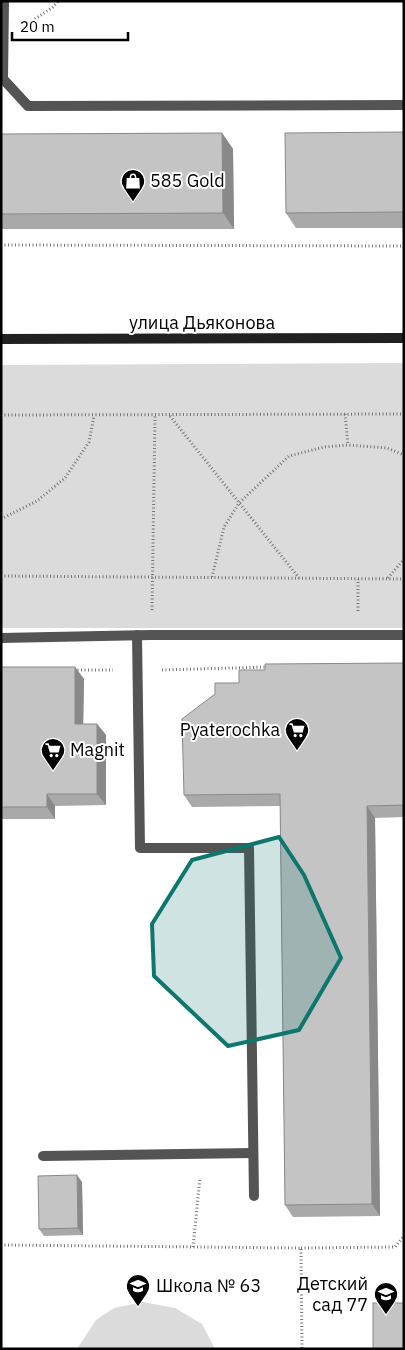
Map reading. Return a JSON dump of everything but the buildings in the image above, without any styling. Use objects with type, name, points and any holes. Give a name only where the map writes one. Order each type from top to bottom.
[{"type":"main road","name":"улица Дьяконова","points":[[1,339],[404,338]]},
{"type":"lane","points":[[4,1],[2,79],[28,106],[404,106]]},
{"type":"lane","points":[[1,638],[137,635],[404,635]]},
{"type":"lane","points":[[137,635],[140,848],[249,848],[254,1196]]},
{"type":"lane","points":[[43,1156],[253,1153]]},
{"type":"path","points":[[1,245],[404,246]]},
{"type":"path","points":[[345,414],[348,445]]},
{"type":"path","points":[[1,416],[404,414]]},
{"type":"path","points":[[169,415],[299,578]]},
{"type":"path","points":[[1,519],[37,501],[65,478],[89,442],[94,416]]},
{"type":"path","points":[[151,635],[155,416]]},
{"type":"path","points":[[212,578],[224,528],[239,503],[289,456],[324,447],[348,445],[387,448],[404,455]]},
{"type":"path","points":[[388,579],[404,559]]},
{"type":"path","points":[[1,576],[404,579]]},
{"type":"path","points":[[69,670],[277,667]]},
{"type":"path","points":[[193,1247],[202,1154]]},
{"type":"path","points":[[1,1245],[395,1247],[404,1236]]},
{"type":"path","points":[[301,1248],[302,1349]]},
{"type":"highlighted area","points":[[279,837],[304,875],[341,958],[299,1030],[228,1046],[154,976],[152,924],[192,860]]},
{"type":"shaded area","points":[[404,363],[404,628],[1,628],[1,365]]},
{"type":"shaded area","points":[[143,1302],[175,1308],[202,1324],[215,1349],[77,1349],[96,1320],[114,1308]]},
{"type":"place","name":"585 Gold","points":[[133,202]]},
{"type":"place","name":"Pyaterochka","points":[[297,751]]},
{"type":"place","name":"Magnit","points":[[53,771]]},
{"type":"place","name":"Школа № 63","points":[[138,1307]]},
{"type":"place","name":"Детский сад 77","points":[[386,1315]]}]
